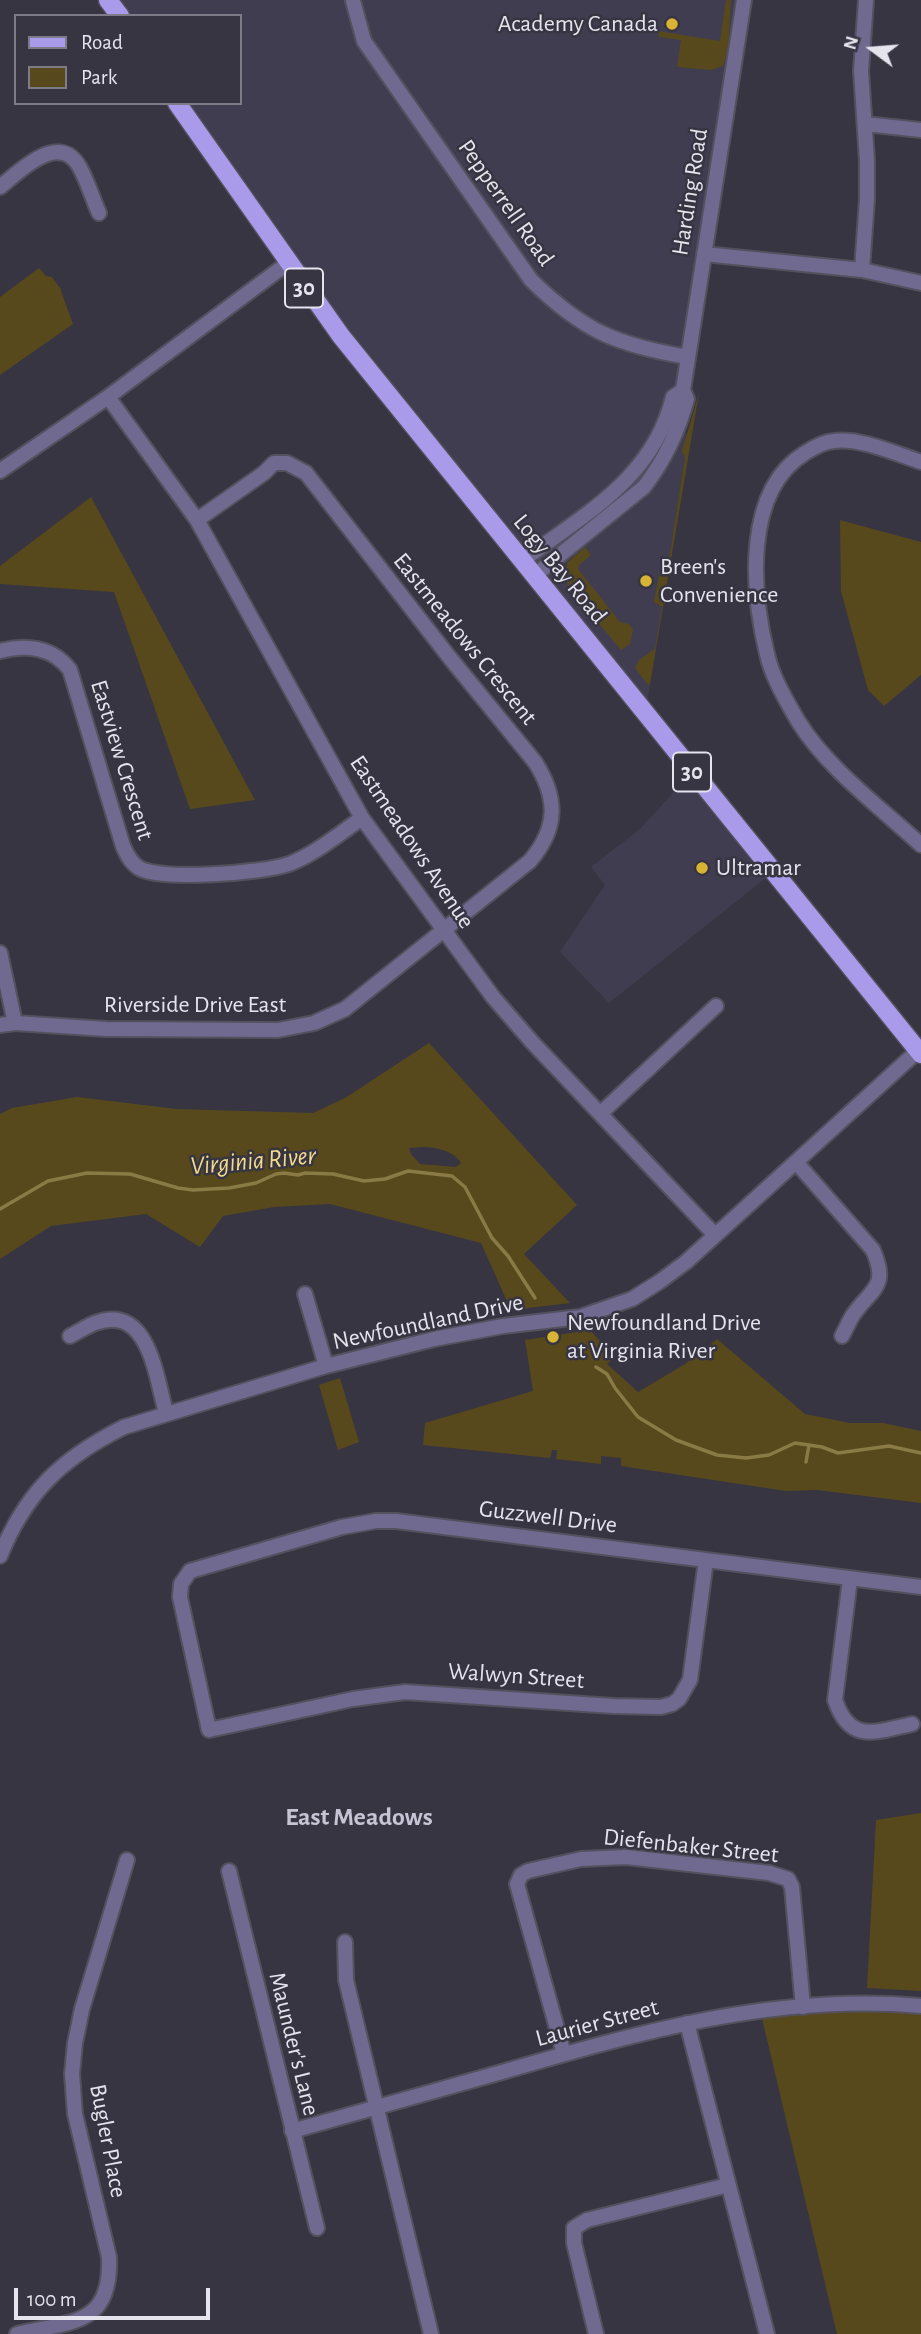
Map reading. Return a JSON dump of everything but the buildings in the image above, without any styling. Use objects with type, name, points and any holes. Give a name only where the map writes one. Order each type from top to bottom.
[{"type":"main road","name":"Logy Bay Road","points":[[178,105],[341,337],[920,1051]]},
{"type":"street","name":"Harding Road","points":[[534,576],[623,505],[651,478],[670,447],[682,415],[687,398],[683,390],[744,0]]},
{"type":"street","points":[[862,270],[867,199],[861,71],[866,0]]},
{"type":"street","name":"Pepperrell Road","points":[[353,1],[364,41],[531,280],[566,313],[599,334],[634,346],[688,357]]},
{"type":"street","points":[[865,124],[921,130]]},
{"type":"street","points":[[0,187],[42,155],[64,153],[80,167],[99,213]]},
{"type":"street","points":[[704,254],[862,270],[921,283]]},
{"type":"street","points":[[0,471],[108,397],[288,263]]},
{"type":"street","name":"Harding Road","points":[[522,561],[617,490],[637,469],[665,425],[673,397],[683,390]]},
{"type":"street","name":"Eastmeadows Avenue","points":[[108,397],[197,520],[362,818],[493,997],[532,1042],[715,1235]]},
{"type":"street","points":[[921,462],[880,449],[835,440],[817,445],[795,459],[779,476],[768,496],[758,546],[756,590],[767,657],[800,723],[819,749],[921,845]]},
{"type":"street","name":"Eastmeadows Crescent","points":[[197,520],[274,463],[287,463],[306,473],[545,778],[552,799],[551,825],[542,846],[530,861],[444,930]]},
{"type":"street","name":"Eastview Crescent","points":[[0,652],[17,647],[43,650],[61,659],[69,670],[124,846],[129,858],[150,873],[269,869],[289,864],[362,818]]},
{"type":"street","name":"Riverside Drive East","points":[[0,1025],[15,1023],[77,1028],[174,1030],[278,1030],[301,1026],[345,1009],[444,930]]},
{"type":"street","points":[[0,953],[15,1023]]},
{"type":"street","points":[[601,1113],[716,1006]]},
{"type":"street","name":"Newfoundland Drive","points":[[0,1556],[13,1524],[26,1505],[61,1467],[103,1437],[124,1427],[326,1366],[503,1325],[580,1317],[632,1299],[686,1262],[866,1096],[920,1051]]},
{"type":"street","points":[[796,1162],[873,1250],[881,1267],[879,1282],[853,1315],[842,1336]]},
{"type":"street","points":[[306,1294],[326,1366]]},
{"type":"street","points":[[70,1336],[96,1322],[124,1320],[139,1331],[149,1352],[166,1413]]},
{"type":"street","name":"Guzzwell Drive","points":[[209,1730],[182,1611],[181,1584],[190,1571],[342,1527],[376,1521],[415,1522],[921,1587]]},
{"type":"street","name":"Walwyn Street","points":[[209,1730],[353,1699],[405,1692],[613,1706],[661,1707],[672,1704],[690,1680],[706,1560]]},
{"type":"street","points":[[850,1579],[836,1678],[835,1700],[841,1718],[855,1730],[874,1732],[912,1724]]},
{"type":"street","name":"Diefenbaker Street","points":[[564,2054],[517,1884],[528,1871],[582,1859],[625,1857],[769,1873],[788,1879],[793,1887],[803,2007]]},
{"type":"street","name":"Bugler Place","points":[[18,2334],[82,2319],[94,2312],[110,2281],[110,2257],[75,2114],[72,2074],[82,2009],[102,1935],[127,1860]]},
{"type":"street","name":"Maunder's Lane","points":[[229,1871],[317,2228]]},
{"type":"street","points":[[345,1942],[346,1980],[431,2334]]},
{"type":"street","name":"Laurier Street","points":[[292,2131],[564,2054],[736,2013],[866,2003],[921,2006]]},
{"type":"street","points":[[687,2023],[767,2334]]},
{"type":"street","points":[[596,2334],[573,2243],[574,2228],[587,2220],[728,2185]]},
{"type":"shaded area","points":[[108,0],[737,0],[708,174],[715,174],[683,390],[671,427],[692,435],[645,713],[471,499],[178,105],[242,105],[242,14],[118,14]]},
{"type":"shaded area","points":[[692,772],[772,873],[609,1003],[560,952],[605,885],[591,867],[640,829]]},
{"type":"green space","points":[[726,0],[731,0],[729,42],[723,66],[711,70],[677,67],[681,40],[659,37],[658,31],[720,41]]},
{"type":"green space","points":[[39,268],[46,276],[52,277],[60,288],[73,324],[0,375],[0,297]]},
{"type":"green space","points":[[699,393],[650,684],[648,685],[635,668],[639,660],[655,649],[662,607],[654,602],[662,560],[669,560],[685,457],[682,451]]},
{"type":"green space","points":[[91,497],[255,800],[190,809],[114,592],[0,584],[0,566]]},
{"type":"green space","points":[[840,520],[921,542],[921,675],[884,706],[868,690],[841,591]]},
{"type":"green space","points":[[585,547],[591,555],[578,569],[620,622],[629,624],[633,630],[630,644],[621,650],[568,586],[565,572],[568,562]]},
{"type":"green space","points":[[429,1043],[577,1205],[524,1254],[570,1303],[511,1310],[481,1243],[330,1204],[274,1207],[223,1216],[200,1247],[146,1214],[51,1226],[0,1259],[0,1114],[12,1108],[77,1097],[177,1109],[313,1113],[345,1098]],"holes":[[[428,1147],[449,1153],[461,1163],[456,1167],[420,1164],[409,1148]]]},
{"type":"green space","points":[[590,1330],[614,1357],[607,1364],[638,1392],[685,1364],[717,1339],[805,1414],[850,1423],[883,1423],[921,1431],[921,1503],[817,1490],[786,1491],[621,1466],[621,1458],[601,1456],[601,1464],[556,1459],[557,1450],[552,1450],[550,1458],[423,1445],[425,1423],[533,1391],[525,1340]]},
{"type":"green space","points":[[340,1378],[359,1442],[338,1450],[319,1385]]},
{"type":"green space","points":[[921,1813],[921,1991],[867,1988],[876,1820]]},
{"type":"green space","points":[[921,2006],[921,2334],[837,2334],[760,2010]]},
{"type":"waterway","name":"Virginia River","points":[[0,1209],[48,1181],[87,1173],[130,1174],[193,1190],[256,1183],[284,1173],[333,1174],[364,1181],[385,1179],[408,1171],[452,1176],[465,1187],[492,1238],[508,1256],[535,1298]]},
{"type":"waterway","name":"Virginia River","points":[[596,1367],[607,1374],[638,1417],[676,1440],[717,1455],[746,1458],[769,1455],[795,1443],[822,1447],[838,1453],[889,1446],[921,1453]]},
{"type":"waterway","points":[[806,1462],[809,1445]]},
{"type":"place","name":"Academy Canada","points":[[672,24]]},
{"type":"place","name":"Breen's Convenience","points":[[646,581]]},
{"type":"place","name":"Ultramar","points":[[702,868]]},
{"type":"place","name":"Newfoundland Drive at Virginia River","points":[[553,1337]]},
{"type":"district","name":"East Meadows","points":[[359,1817]]}]
